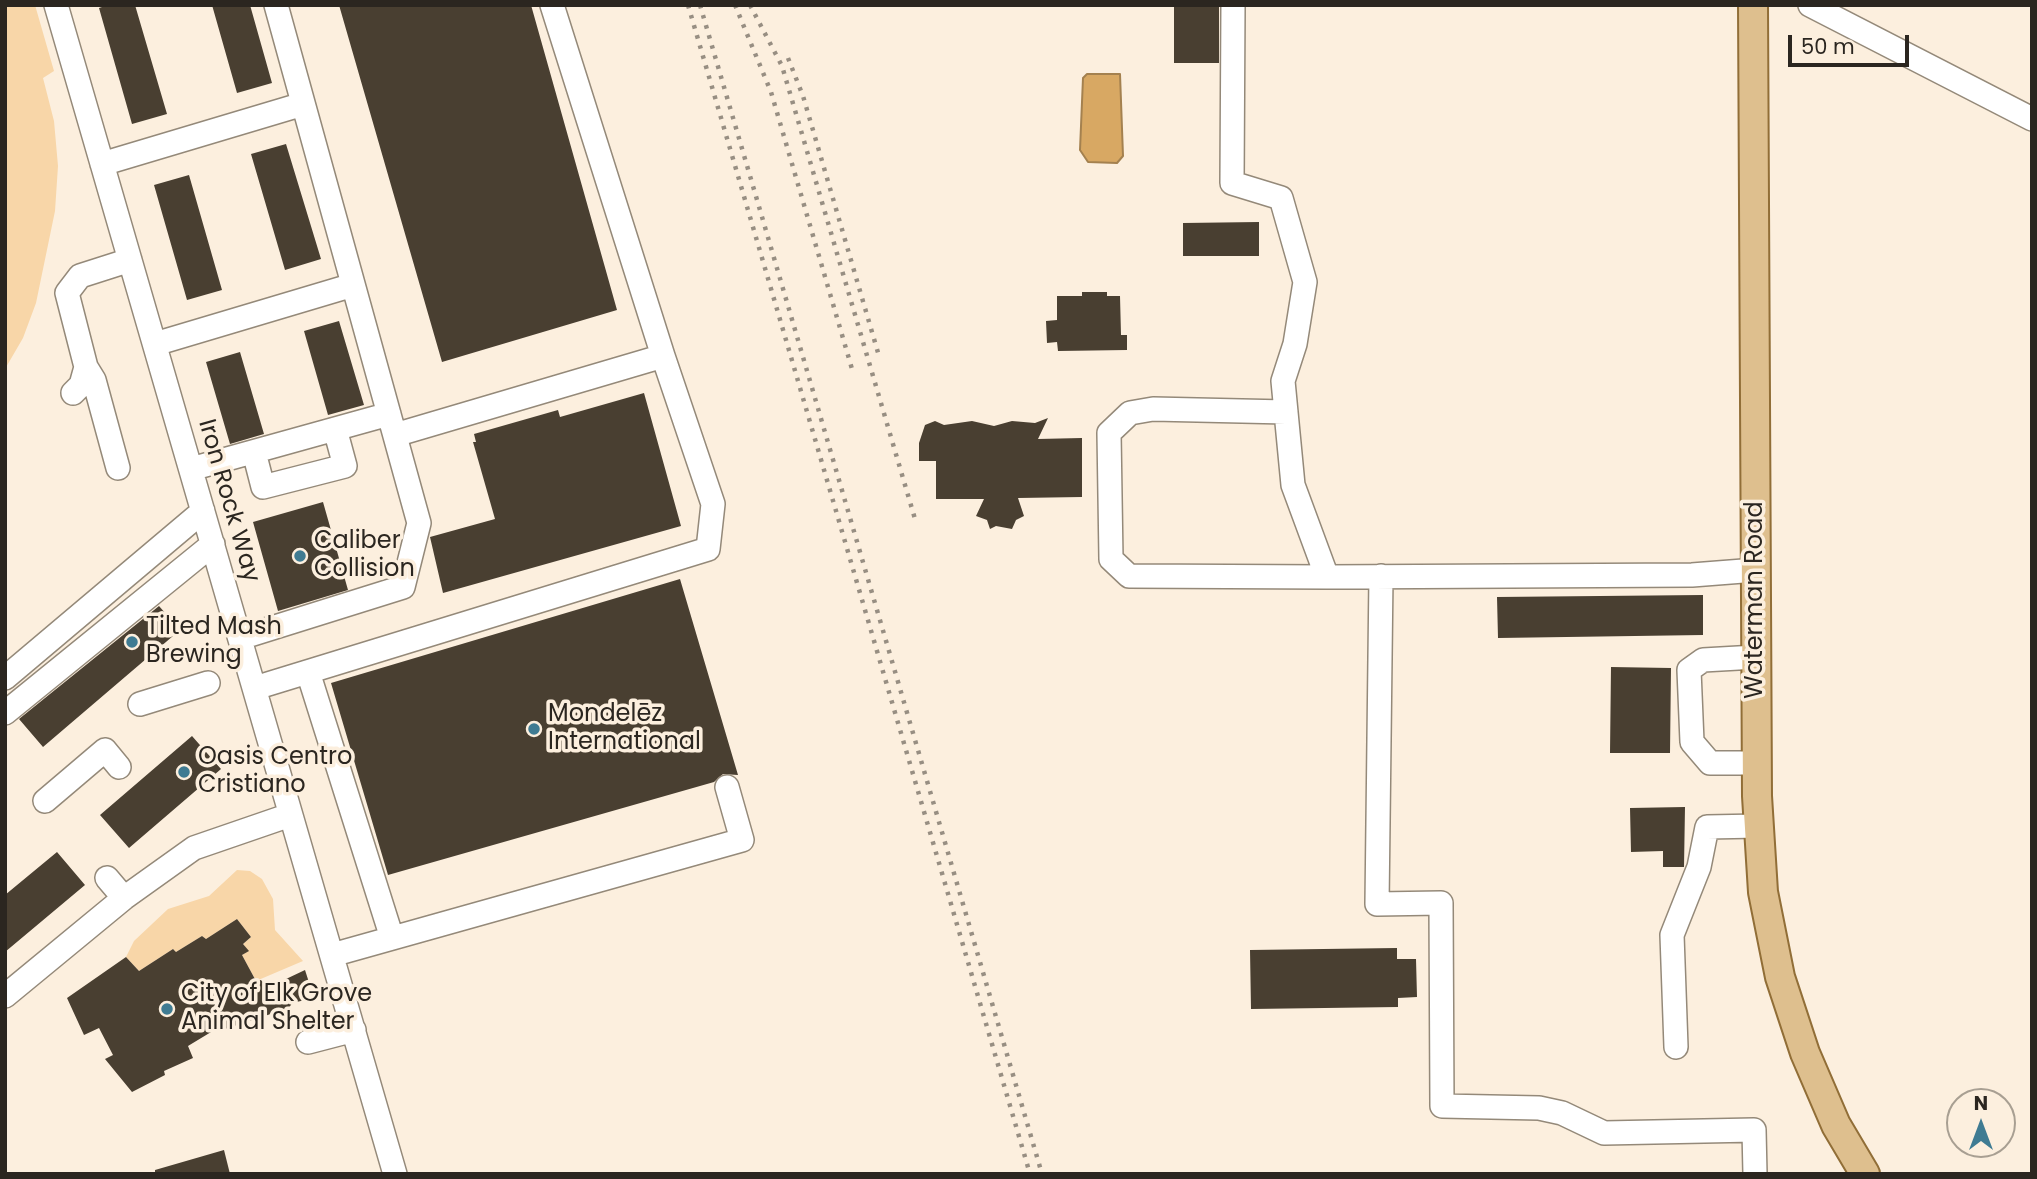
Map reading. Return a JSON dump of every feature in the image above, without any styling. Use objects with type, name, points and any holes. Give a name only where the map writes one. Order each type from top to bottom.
[{"type":"main road","name":"Waterman Road","points":[[1753,5],[1757,763],[1763,892],[1780,977],[1805,1053],[1836,1125],[1865,1174]]},
{"type":"street","name":"Iron Rock Way","points":[[56,5],[395,1174]]},
{"type":"street","points":[[240,638],[403,587],[419,523],[276,5]]},
{"type":"street","points":[[255,688],[708,549],[713,504],[663,356],[552,5]]},
{"type":"street","points":[[1233,5],[1232,183],[1281,198],[1305,282],[1295,344],[1283,380],[1293,485],[1326,577]]},
{"type":"street","points":[[1810,5],[2032,119]]},
{"type":"street","points":[[102,164],[303,104]]},
{"type":"street","points":[[118,468],[94,380],[86,367],[67,293],[80,276],[130,260]]},
{"type":"street","points":[[155,344],[353,285]]},
{"type":"street","points":[[191,469],[335,429],[392,424],[663,356]]},
{"type":"street","points":[[73,393],[81,385],[86,367]]},
{"type":"street","points":[[1286,412],[1153,408],[1130,413],[1109,433],[1111,559],[1129,576],[1692,575],[1756,570]]},
{"type":"street","points":[[254,452],[263,487],[345,466],[335,429]]},
{"type":"street","points":[[5,678],[203,511]]},
{"type":"street","points":[[5,713],[213,544]]},
{"type":"street","points":[[1381,576],[1377,904],[1441,903],[1442,1106],[1539,1108],[1562,1113],[1604,1133],[1754,1130],[1755,1174]]},
{"type":"street","points":[[1756,657],[1703,660],[1689,670],[1692,742],[1710,763],[1757,763]]},
{"type":"street","points":[[308,672],[392,938]]},
{"type":"street","points":[[140,704],[208,683]]},
{"type":"street","points":[[45,802],[105,750],[119,767]]},
{"type":"street","points":[[332,955],[742,840],[727,787]]},
{"type":"street","points":[[5,996],[124,898],[194,848],[290,815]]},
{"type":"street","points":[[1675,1047],[1672,935],[1699,867],[1707,827],[1759,826]]},
{"type":"street","points":[[107,878],[124,898]]},
{"type":"street","points":[[308,1042],[354,1030]]},
{"type":"shaded area","points":[[5,5],[35,5],[54,71],[43,78],[54,121],[58,166],[55,211],[36,303],[23,338],[5,369]]},
{"type":"shaded area","points":[[1087,74],[1120,74],[1123,156],[1117,163],[1088,162],[1080,150],[1083,78]]},
{"type":"shaded area","points":[[237,870],[250,871],[262,879],[273,899],[275,930],[303,961],[256,981],[242,955],[248,951],[243,944],[251,937],[237,919],[206,939],[202,936],[176,952],[173,949],[139,971],[126,957],[134,941],[168,909],[209,896]]},
{"type":"building","points":[[108,5],[135,5],[167,114],[132,124],[99,8]]},
{"type":"building","points":[[212,5],[250,5],[272,83],[237,93]]},
{"type":"building","points":[[339,5],[531,5],[617,310],[442,362]]},
{"type":"building","points":[[1174,5],[1219,5],[1219,63],[1174,63]]},
{"type":"building","points":[[286,144],[321,259],[285,270],[251,154]]},
{"type":"building","points":[[189,175],[222,290],[187,300],[154,185]]},
{"type":"building","points":[[1259,222],[1259,256],[1183,256],[1183,223]]},
{"type":"building","points":[[1082,292],[1107,292],[1107,296],[1120,296],[1121,335],[1127,335],[1127,350],[1058,351],[1057,342],[1047,343],[1046,321],[1057,320],[1057,296],[1082,296]]},
{"type":"building","points":[[339,321],[364,405],[328,415],[304,331]]},
{"type":"building","points":[[240,352],[264,434],[230,444],[206,362]]},
{"type":"building","points":[[644,393],[681,526],[443,593],[430,537],[495,519],[473,442],[476,442],[474,434],[558,410],[560,417]]},
{"type":"building","points":[[1048,418],[1038,439],[1082,438],[1082,497],[1018,498],[1024,516],[1016,520],[1012,529],[996,526],[990,529],[987,520],[976,516],[984,499],[936,499],[936,461],[919,461],[919,443],[925,425],[935,421],[944,425],[972,421],[994,426],[1012,421],[1035,423]]},
{"type":"building","name":"Caliber Collision","points":[[323,502],[348,590],[278,611],[253,522]]},
{"type":"building","name":"Mondelēz International","points":[[680,579],[738,775],[723,774],[714,782],[388,875],[331,683]]},
{"type":"building","points":[[1703,595],[1703,635],[1498,638],[1497,597]]},
{"type":"building","points":[[159,606],[180,630],[43,747],[19,719]]},
{"type":"building","points":[[1611,667],[1671,668],[1670,753],[1610,753]]},
{"type":"building","points":[[192,736],[221,769],[129,848],[100,815]]},
{"type":"building","points":[[1685,807],[1684,867],[1663,867],[1663,851],[1631,852],[1630,808]]},
{"type":"building","points":[[57,852],[85,885],[5,952],[5,895]]},
{"type":"building","name":"City of Elk Grove Animal Shelter","points":[[237,919],[251,937],[243,944],[249,951],[242,955],[256,981],[261,980],[267,988],[305,970],[314,998],[292,1003],[289,1008],[222,1030],[221,1026],[188,1046],[193,1058],[164,1071],[165,1075],[132,1092],[105,1059],[113,1055],[99,1028],[84,1035],[67,998],[126,957],[139,971],[173,949],[176,952],[202,936],[206,939]]},
{"type":"building","points":[[1397,948],[1397,959],[1416,959],[1417,997],[1398,998],[1398,1007],[1251,1009],[1250,950]]},
{"type":"building","points":[[224,1150],[230,1174],[155,1174],[155,1170]]},
{"type":"railway","points":[[688,5],[1030,1174]]},
{"type":"railway","points":[[700,5],[1042,1174]]},
{"type":"railway","points":[[735,5],[771,92],[852,369]]},
{"type":"railway","points":[[750,5],[782,66],[915,519]]},
{"type":"railway","points":[[788,58],[803,96],[879,356]]},
{"type":"place","name":"Caliber Collision","points":[[300,556]]},
{"type":"place","name":"Tilted Mash Brewing","points":[[132,642]]},
{"type":"place","name":"Mondelēz International","points":[[534,729]]},
{"type":"place","name":"Oasis Centro Cristiano","points":[[184,772]]},
{"type":"place","name":"City of Elk Grove Animal Shelter","points":[[167,1009]]}]
